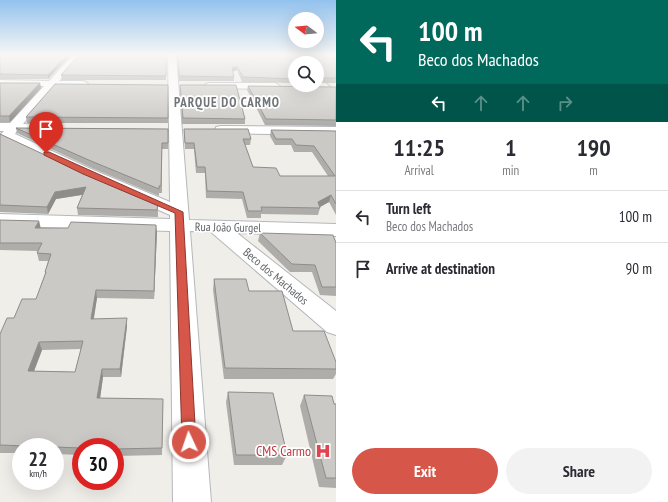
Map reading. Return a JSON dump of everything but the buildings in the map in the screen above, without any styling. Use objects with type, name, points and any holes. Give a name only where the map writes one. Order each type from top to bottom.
[{"type":"street","points":[[5,133],[57,78]]},
{"type":"street","points":[[173,78],[192,502]]},
{"type":"street","points":[[0,83],[90,84]]},
{"type":"street","points":[[197,85],[285,87]]},
{"type":"street","points":[[324,85],[336,87]]},
{"type":"street","points":[[324,87],[336,98]]},
{"type":"street","points":[[5,133],[52,128]]},
{"type":"street","points":[[206,130],[336,131]]},
{"type":"street","points":[[5,133],[179,219]]},
{"type":"street","name":"Rua João Gurgel","points":[[0,220],[179,219],[216,226],[336,230]]},
{"type":"street","name":"Beco dos Machados","points":[[216,226],[336,325]]},
{"type":"place","name":"CMS Carmo","points":[[323,451]]},
{"type":"district","name":"PARQUE DO CARMO","points":[[227,102]]},
{"type":"route","points":[[46,153],[85,172],[179,212],[189,442]]}]
